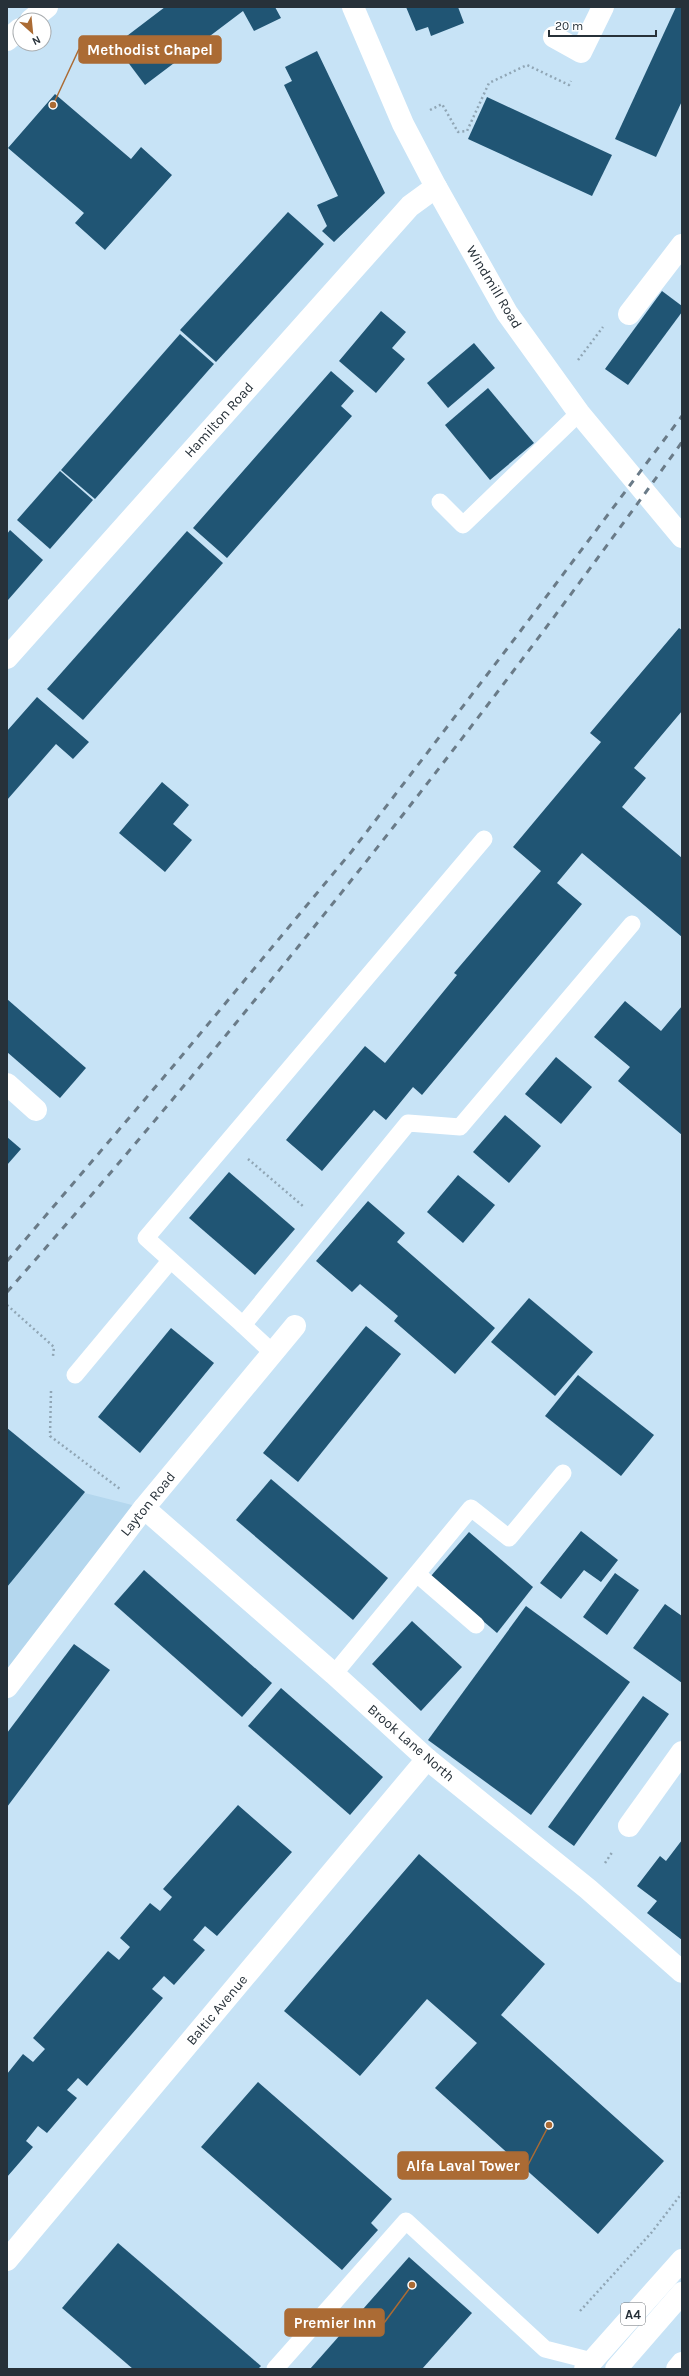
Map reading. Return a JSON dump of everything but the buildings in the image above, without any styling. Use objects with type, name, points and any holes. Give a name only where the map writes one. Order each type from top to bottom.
[{"type":"main road","name":"Windmill Road","points":[[353,7],[403,124],[436,187],[507,313],[585,420],[678,534]]},
{"type":"main road","points":[[554,37],[581,52],[603,7]]},
{"type":"main road","name":"Hamilton Road","points":[[7,658],[410,206],[436,187]]},
{"type":"main road","points":[[629,314],[682,245]]},
{"type":"main road","points":[[7,1084],[36,1110]]},
{"type":"main road","name":"Layton Road","points":[[7,1687],[144,1508],[295,1326]]},
{"type":"main road","name":"Brook Lane North","points":[[144,1508],[334,1674],[427,1760],[588,1889],[682,1972]]},
{"type":"main road","points":[[629,1826],[682,1752]]},
{"type":"main road","name":"Baltic Avenue","points":[[7,2260],[427,1760]]},
{"type":"main road","name":"A4","points":[[588,2365],[682,2260]]},
{"type":"main road","points":[[616,2369],[682,2293]]},
{"type":"main road","points":[[676,2369],[682,2363]]},
{"type":"lane","points":[[440,502],[463,525],[585,420]]},
{"type":"lane","points":[[273,1353],[146,1238],[484,839]]},
{"type":"lane","points":[[243,1325],[408,1124],[460,1127],[632,924]]},
{"type":"lane","points":[[75,1375],[170,1261]]},
{"type":"lane","points":[[334,1674],[471,1508],[509,1538],[563,1473]]},
{"type":"lane","points":[[417,1574],[476,1625]]},
{"type":"lane","points":[[275,2369],[406,2221],[545,2349],[588,2365]]},
{"type":"path","points":[[442,104],[458,132],[467,131],[489,83],[527,65],[569,85],[581,52]]},
{"type":"path","points":[[228,1141],[325,1225]]},
{"type":"path","points":[[7,1305],[54,1347]]},
{"type":"path","points":[[50,1412],[50,1436],[144,1508]]},
{"type":"path","points":[[588,1889],[629,1826]]},
{"type":"path","points":[[580,2311],[652,2232],[682,2193]]},
{"type":"shaded area","points":[[7,1441],[65,1488],[144,1508],[7,1677]]},
{"type":"railway","points":[[7,1261],[175,1064],[352,851],[516,637],[682,416]]},
{"type":"railway","points":[[7,1292],[184,1086],[355,876],[521,661],[682,442]]},
{"type":"place","name":"Methodist Chapel","points":[[53,105]]},
{"type":"place","name":"Alfa Laval Tower","points":[[549,2125]]},
{"type":"place","name":"Premier Inn","points":[[412,2285]]}]
